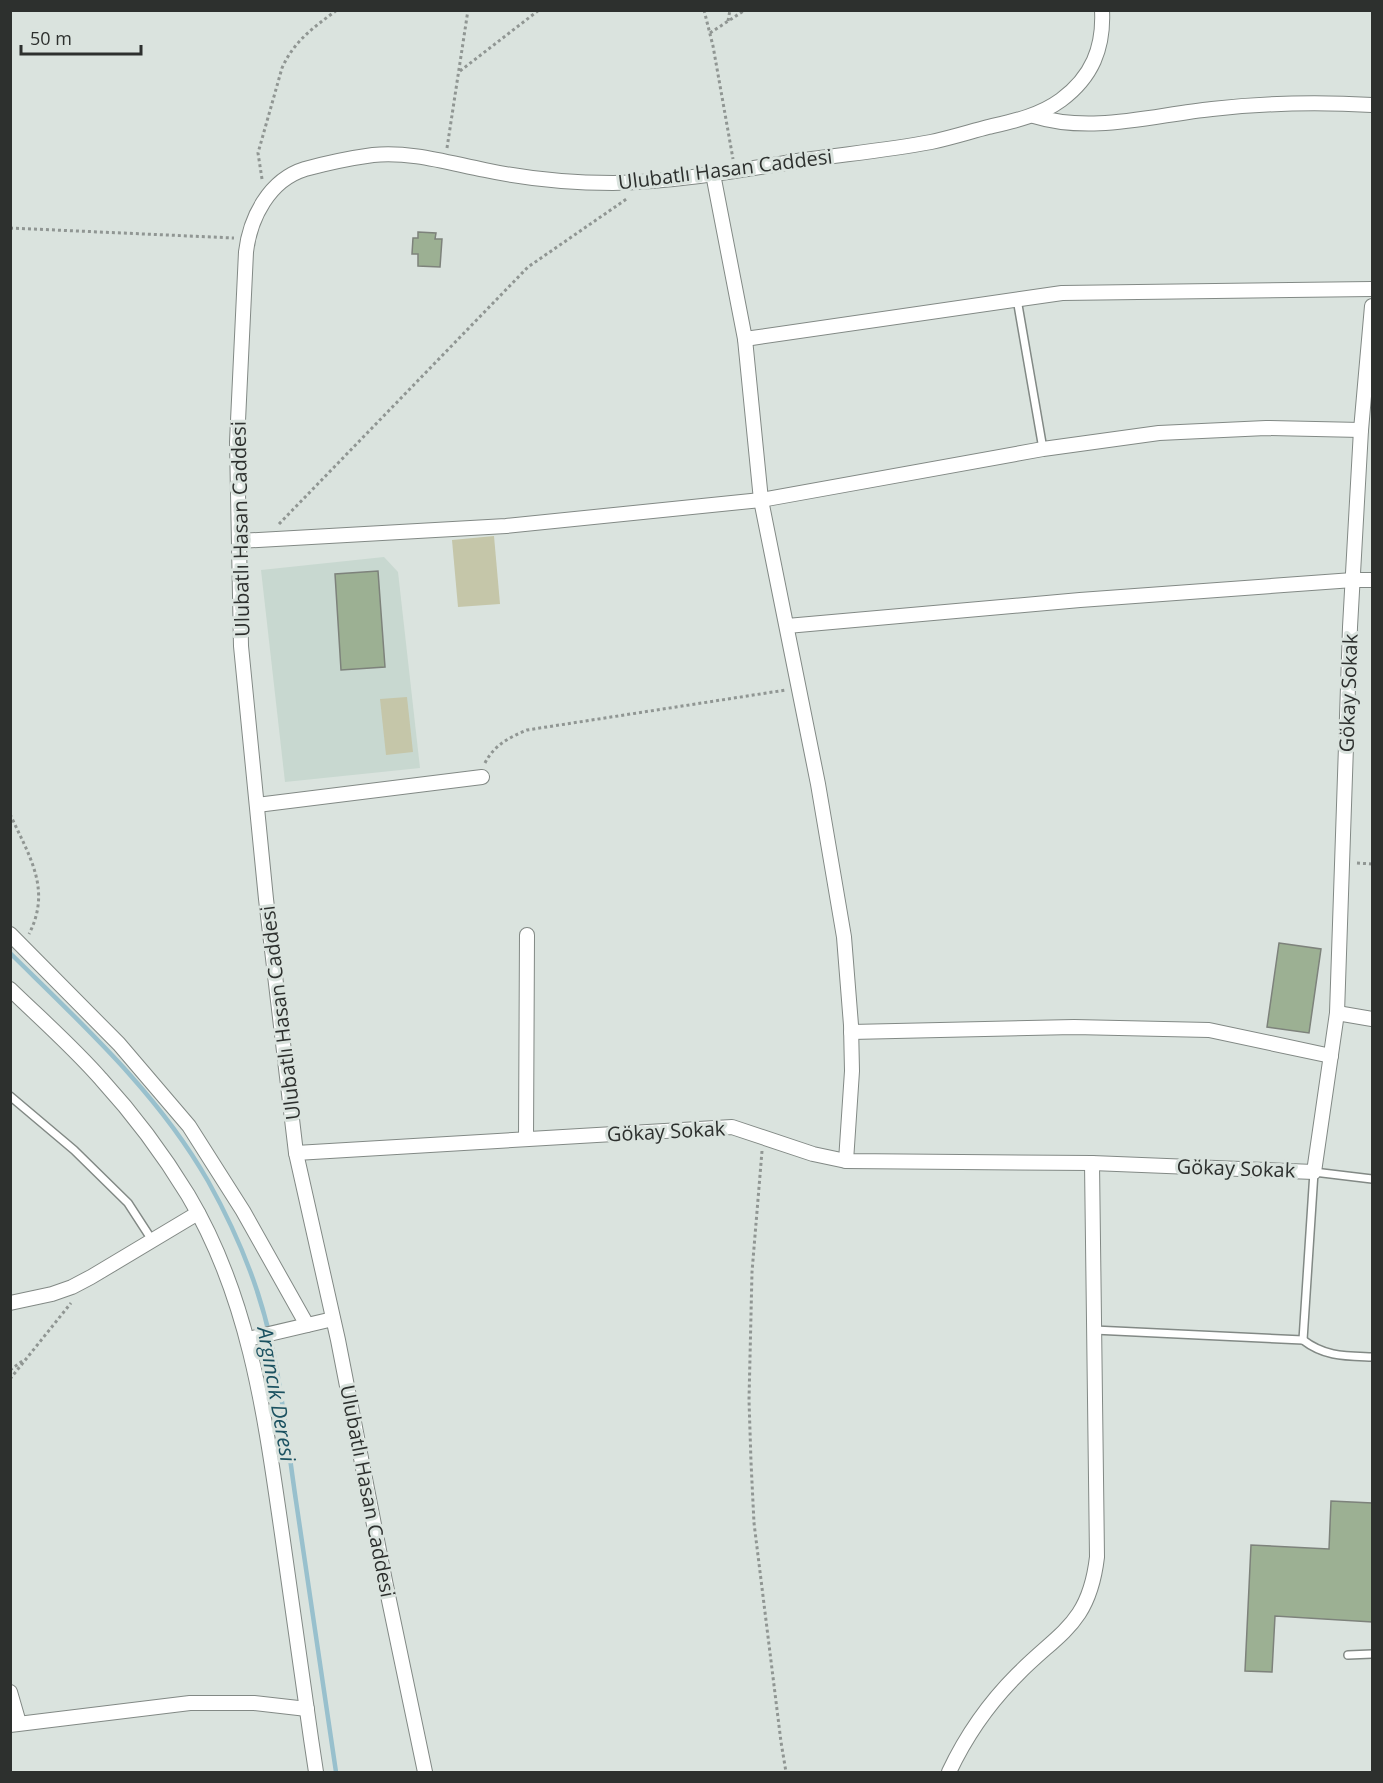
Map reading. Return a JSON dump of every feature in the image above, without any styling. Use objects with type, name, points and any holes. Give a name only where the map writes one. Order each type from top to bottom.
[{"type":"street","name":"Ulubatlı Hasan Caddesi","points":[[425,1773],[297,1153],[266,899],[241,646],[237,442],[248,238],[251,224],[265,199],[282,182],[303,170],[374,155],[444,161],[544,179],[613,183],[651,182],[931,142],[1034,116],[1060,101],[1088,74],[1099,52],[1102,39],[1102,10]]},
{"type":"street","points":[[1034,116],[1051,121],[1087,124],[1263,104],[1372,105]]},
{"type":"street","points":[[713,174],[745,339],[761,500],[800,687],[844,937],[851,1032],[851,1082],[846,1161]]},
{"type":"street","points":[[745,339],[1062,293],[1372,288]]},
{"type":"street","name":"Gökay Sokak","points":[[297,1153],[732,1127],[813,1154],[846,1161],[1092,1162],[1314,1172],[1337,1013],[1353,580],[1361,430],[1372,306]]},
{"type":"street","points":[[239,542],[507,526],[761,500],[1043,449],[1159,433],[1218,429],[1361,430]]},
{"type":"street","points":[[788,626],[1080,600],[1372,580]]},
{"type":"street","points":[[257,805],[482,777]]},
{"type":"street","points":[[10,934],[119,1044],[189,1126],[243,1211],[307,1325]]},
{"type":"street","points":[[526,935],[526,1139]]},
{"type":"street","points":[[10,990],[78,1054],[123,1104],[160,1153],[198,1213],[221,1262],[248,1339],[266,1422],[316,1773]]},
{"type":"street","points":[[1337,1013],[1372,1019]]},
{"type":"street","points":[[851,1032],[1074,1026],[1209,1030],[1331,1056]]},
{"type":"street","points":[[949,1773],[982,1716],[1017,1675],[1070,1627],[1092,1587],[1097,1557],[1092,1162]]},
{"type":"street","points":[[10,1304],[52,1294],[91,1277],[198,1213]]},
{"type":"street","points":[[248,1339],[333,1319]]},
{"type":"street","points":[[10,1692],[15,1724],[190,1703],[254,1703],[307,1709]]},
{"type":"lane","points":[[1017,299],[1043,449]]},
{"type":"lane","points":[[10,1096],[74,1150],[128,1203],[152,1240]]},
{"type":"lane","points":[[1303,1340],[1314,1172],[1372,1179]]},
{"type":"lane","points":[[1094,1330],[1303,1340],[1317,1350],[1333,1355],[1372,1357]]},
{"type":"lane","points":[[1348,1654],[1372,1654]]},
{"type":"path","points":[[265,199],[258,153],[282,68],[302,37],[337,10]]},
{"type":"path","points":[[444,161],[468,10]]},
{"type":"path","points":[[459,72],[539,10]]},
{"type":"path","points":[[705,10],[735,170]]},
{"type":"path","points":[[728,22],[730,10]]},
{"type":"path","points":[[710,33],[745,10]]},
{"type":"path","points":[[263,540],[528,267],[651,182]]},
{"type":"path","points":[[10,228],[248,238]]},
{"type":"path","points":[[482,777],[486,760],[494,750],[506,740],[527,730],[800,687]]},
{"type":"path","points":[[10,814],[35,870],[39,892],[33,925],[21,944]]},
{"type":"path","points":[[764,1137],[752,1272],[749,1380],[750,1462],[754,1523],[786,1773]]},
{"type":"path","points":[[10,1379],[91,1277]]},
{"type":"path","points":[[10,1370],[28,1357]]},
{"type":"shaded area","points":[[384,557],[398,572],[420,768],[285,782],[261,570]]},
{"type":"green space","points":[[494,536],[500,604],[458,607],[452,540]]},
{"type":"green space","points":[[407,697],[413,752],[386,755],[380,699]]},
{"type":"building","points":[[418,232],[436,233],[435,239],[442,239],[440,267],[418,266],[418,254],[412,254],[413,238],[418,238]]},
{"type":"building","points":[[378,571],[385,667],[341,670],[335,574]]},
{"type":"building","points":[[1279,943],[1321,949],[1309,1033],[1267,1027]]},
{"type":"building","points":[[1331,1501],[1372,1503],[1372,1622],[1275,1616],[1272,1672],[1245,1671],[1251,1545],[1329,1549]]},
{"type":"waterway","name":"Argıncık Deresi","points":[[10,953],[117,1060],[166,1118],[208,1181],[246,1259],[266,1321],[279,1381],[336,1772]]}]
